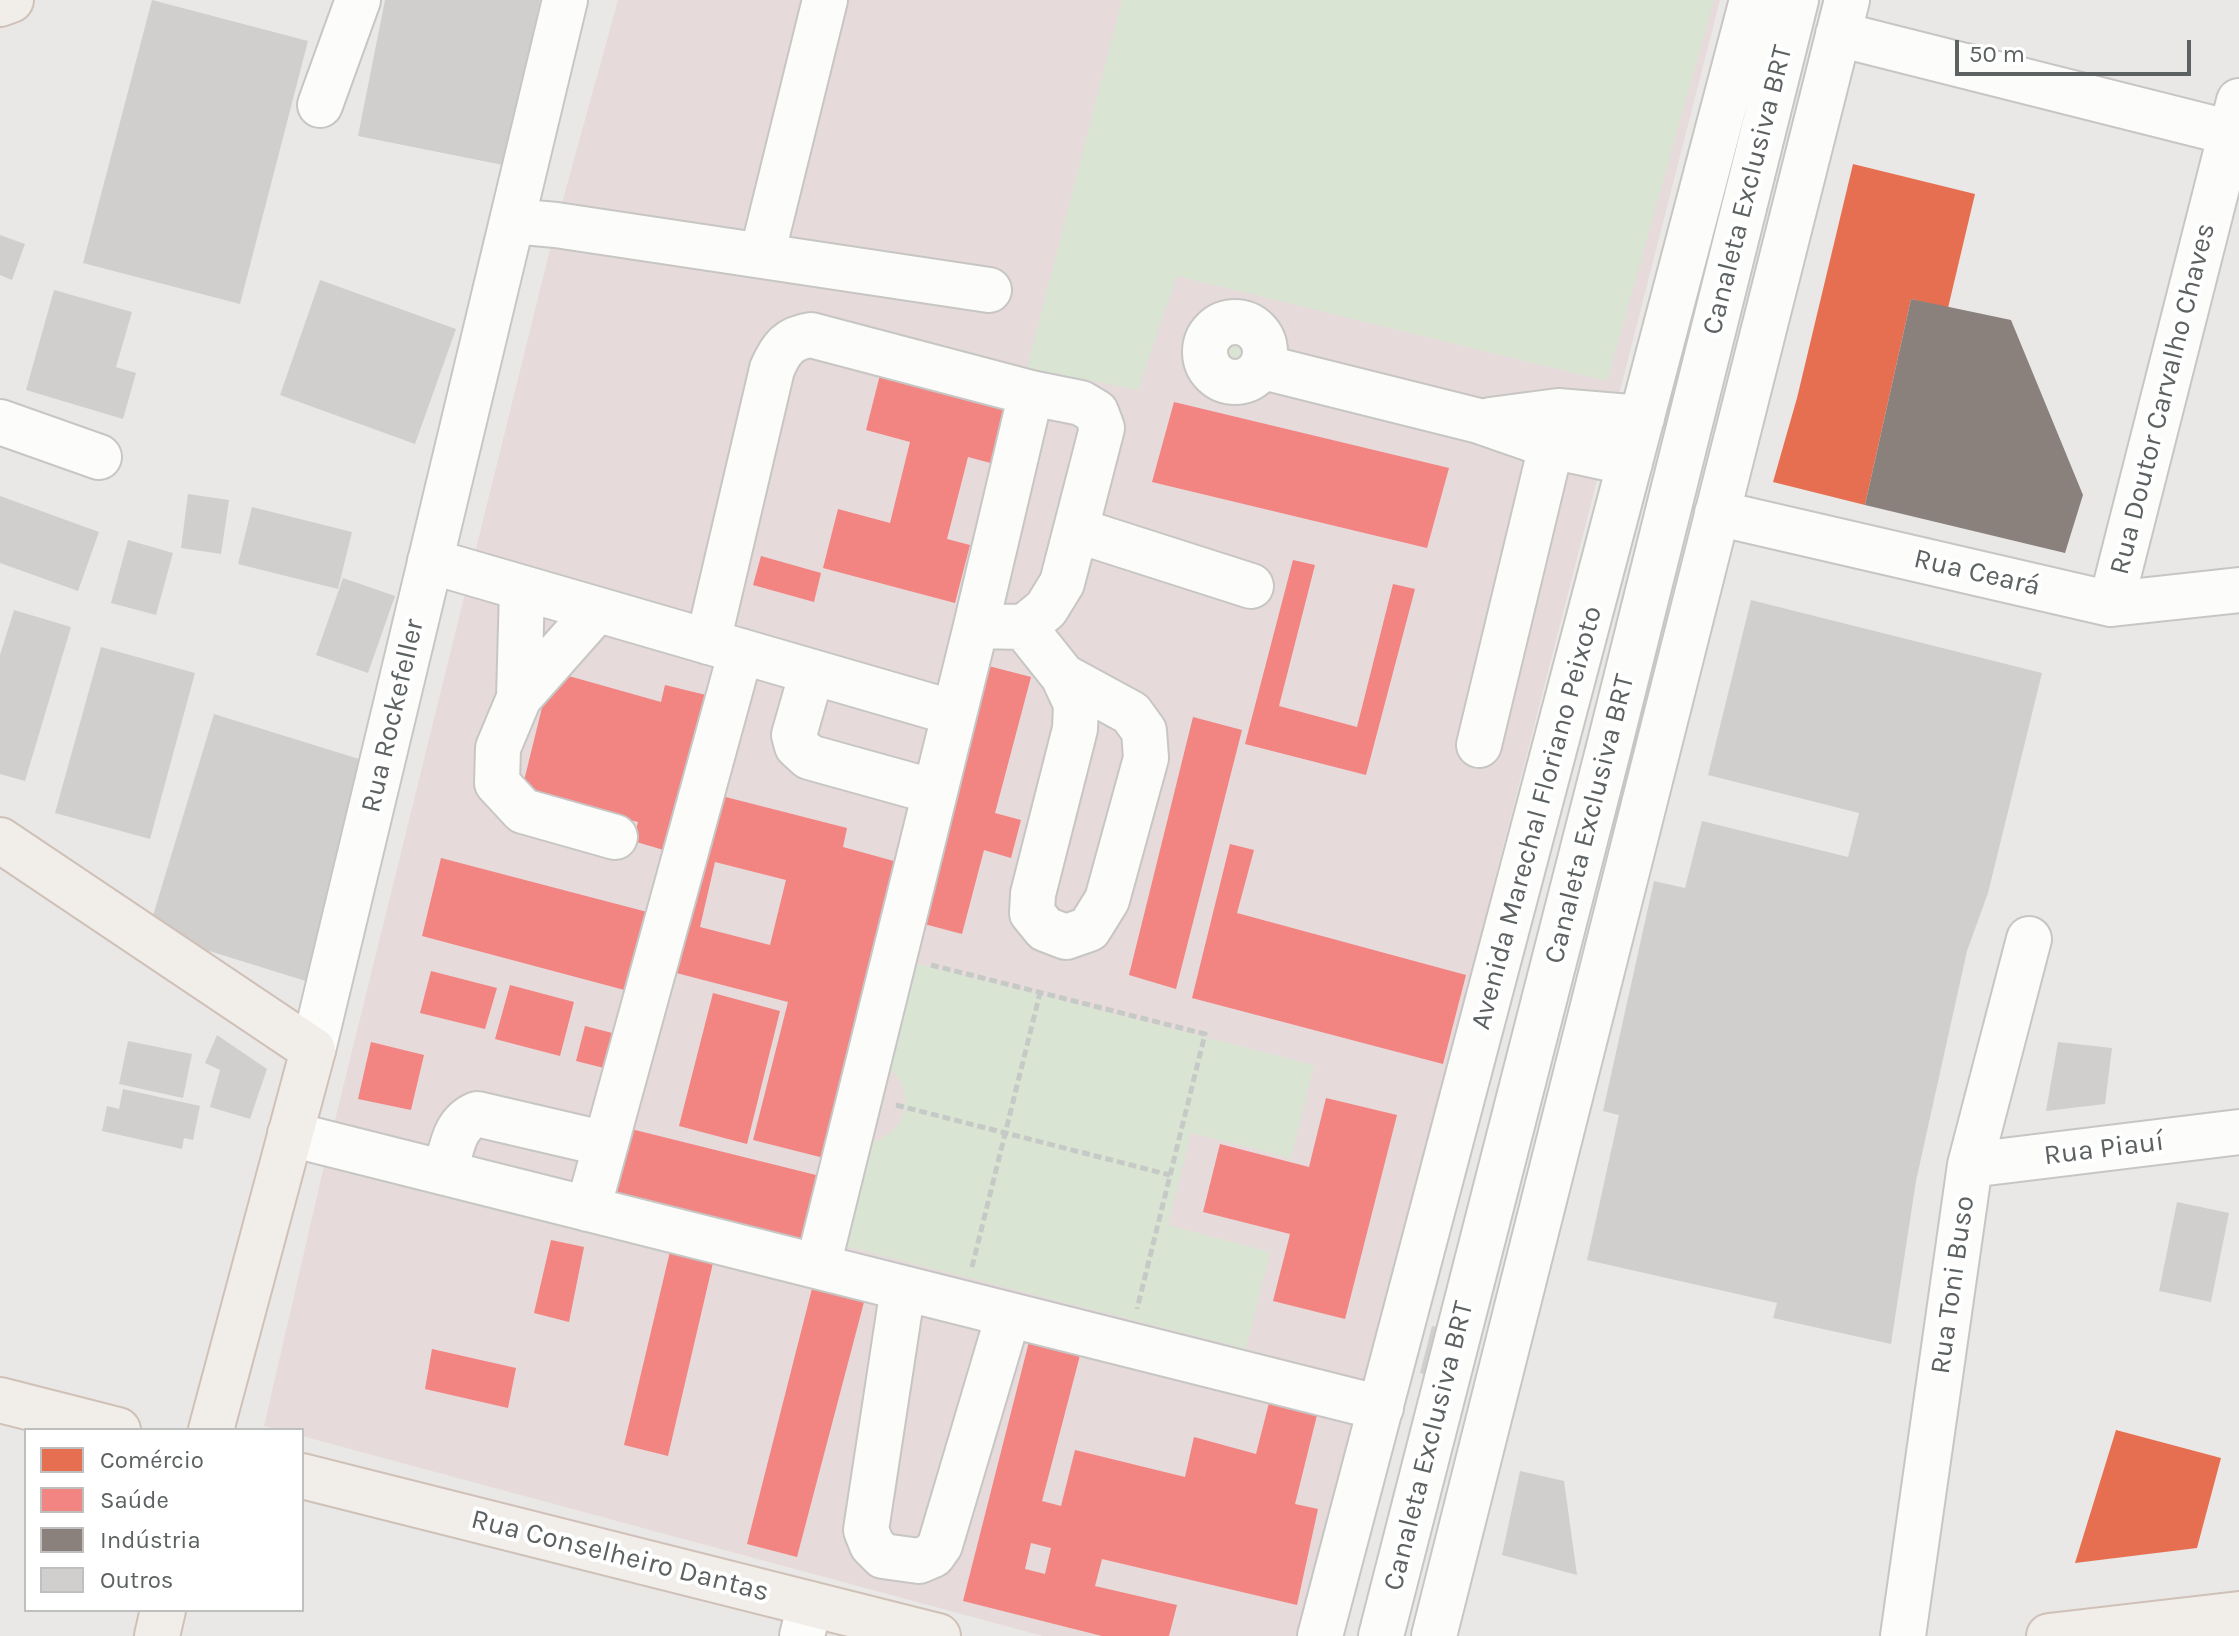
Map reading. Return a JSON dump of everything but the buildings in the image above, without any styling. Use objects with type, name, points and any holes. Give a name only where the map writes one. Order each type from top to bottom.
[{"type":"main road","points":[[0,4],[11,0]]},
{"type":"main road","points":[[0,840],[313,1050]]},
{"type":"main road","name":"Rua Rockefeller","points":[[212,1428],[313,1050]]},
{"type":"main road","points":[[0,1400],[110,1428]]},
{"type":"main road","name":"Rua Conselheiro Dantas","points":[[304,1477],[806,1620],[938,1636]]},
{"type":"main road","points":[[157,1636],[163,1612]]},
{"type":"main road","points":[[2049,1636],[2239,1614]]},
{"type":"street","points":[[320,105],[358,0]]},
{"type":"street","name":"Rua Rockefeller","points":[[313,1050],[565,0]]},
{"type":"street","points":[[762,255],[825,0]]},
{"type":"street","name":"Canaleta Exclusiva BRT","points":[[1381,1636],[1609,747],[1796,0]]},
{"type":"street","name":"Avenida Marechal Floriano Peixoto","points":[[1320,1636],[1642,418],[1755,7]]},
{"type":"street","points":[[1434,1636],[1843,17],[2236,123]]},
{"type":"street","name":"Rua Doutor Carvalho Chaves","points":[[2111,604],[2236,123]]},
{"type":"street","points":[[512,221],[989,290]]},
{"type":"street","points":[[588,1209],[724,647],[772,369],[780,350],[795,337],[811,335],[1031,393],[1081,403],[1096,412],[1102,428],[1062,583],[1046,609],[1024,627],[976,626]]},
{"type":"street","points":[[1263,367],[1479,421],[1551,446],[1630,463]]},
{"type":"street","points":[[818,1266],[1031,393]]},
{"type":"street","points":[[1479,421],[1558,411],[1642,418]]},
{"type":"street","points":[[0,422],[99,457]]},
{"type":"street","points":[[1479,745],[1551,446]]},
{"type":"street","name":"Rua Ceará","points":[[1717,513],[2111,604],[2239,590]]},
{"type":"street","points":[[1076,530],[1251,586]]},
{"type":"street","points":[[430,561],[954,713]]},
{"type":"street","points":[[519,698],[522,589]]},
{"type":"street","points":[[597,610],[519,698],[498,748],[497,783],[523,811],[615,837]]},
{"type":"street","points":[[1024,627],[1063,676],[1076,704],[1075,729],[1033,894],[1032,913],[1045,929],[1066,937],[1089,929],[1107,900],[1146,758],[1144,731],[1131,713],[1063,676]]},
{"type":"street","points":[[812,672],[794,735],[797,746],[809,757],[935,792]]},
{"type":"street","name":"Rua Toni Buso","points":[[1903,1636],[1970,1165],[2029,939]]},
{"type":"street","points":[[445,1173],[458,1129],[464,1119],[477,1114],[606,1144]]},
{"type":"street","name":"Rua Piauí","points":[[1970,1165],[2239,1132]]},
{"type":"street","points":[[290,1134],[1381,1408]]},
{"type":"street","points":[[903,1288],[866,1530],[872,1545],[883,1556],[919,1561],[933,1555],[940,1545],[1008,1316]]},
{"type":"path","points":[[894,956],[1205,1034],[1128,1345]]},
{"type":"path","points":[[963,1303],[1040,993]]},
{"type":"path","points":[[860,1096],[1170,1175]]},
{"type":"shaded area","points":[[618,0],[1720,0],[1301,1636],[1043,1636],[304,1437],[304,1428],[264,1426],[329,1144],[556,225]]},
{"type":"green space","points":[[1122,0],[1714,0],[1607,381],[1177,276],[1138,390],[1027,368]]},
{"type":"green space","points":[[1234,333],[1247,339],[1253,352],[1247,365],[1234,371],[1221,365],[1215,352],[1221,339]]},
{"type":"green space","points":[[904,960],[1314,1065],[1291,1158],[1191,1133],[1168,1225],[1270,1252],[1246,1349],[833,1243],[870,1143],[893,1130],[904,1111],[903,1089],[889,1067]]}]
